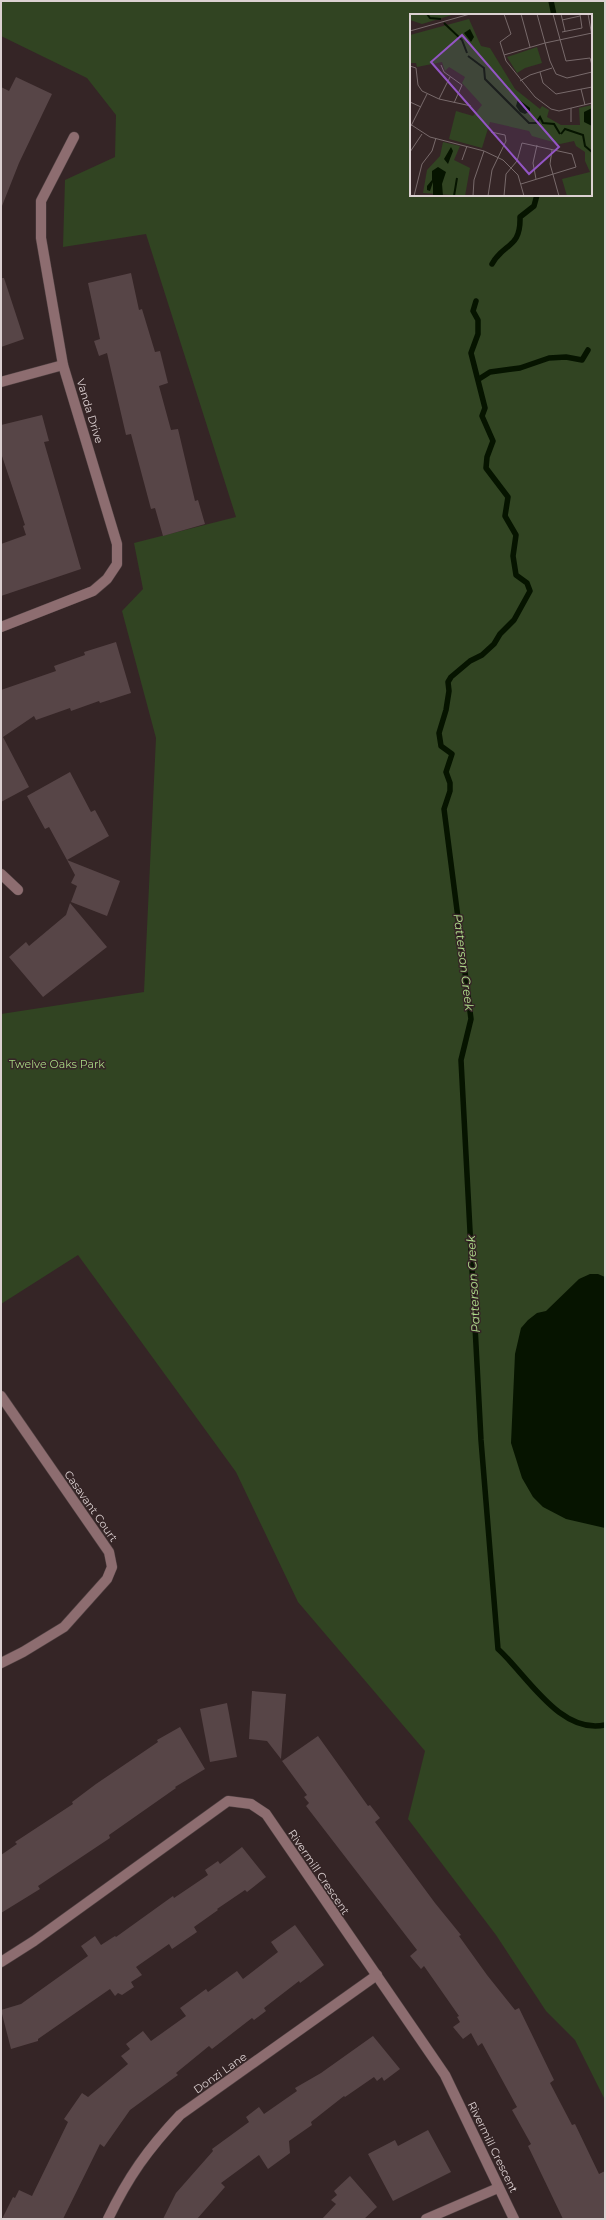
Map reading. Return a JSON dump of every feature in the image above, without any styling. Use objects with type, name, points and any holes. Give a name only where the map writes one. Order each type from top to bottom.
[{"type":"street","name":"Vanda Drive","points":[[1,627],[93,591],[106,579],[117,564],[117,544],[64,365],[41,238],[41,201],[74,137]]},
{"type":"street","points":[[1,382],[64,365]]},
{"type":"street","points":[[1,874],[18,890]]},
{"type":"street","name":"Casavant Court","points":[[1,1396],[109,1552],[112,1567],[107,1579],[64,1627],[23,1652],[1,1663]]},
{"type":"street","name":"Rivermill Crescent","points":[[1,1962],[40,1937],[228,1801],[251,1804],[266,1814],[445,2075],[514,2219]]},
{"type":"street","name":"Donzi Lane","points":[[108,2219],[122,2189],[153,2144],[180,2115],[377,1975]]},
{"type":"street","points":[[426,2219],[498,2188]]},
{"type":"green space","name":"Twelve Oaks Park","points":[[1,1],[605,1],[605,2100],[575,2040],[546,2011],[496,1935],[408,1819],[425,1751],[298,1602],[236,1472],[78,1255],[1,1304],[1,1014],[144,992],[156,738],[122,611],[143,589],[134,543],[236,517],[146,234],[63,247],[65,180],[115,157],[116,115],[87,78],[1,36]]},
{"type":"shaded area","points":[[590,1274],[598,1274],[605,1277],[605,1528],[566,1519],[543,1507],[533,1497],[522,1478],[511,1443],[515,1354],[521,1328],[537,1313],[546,1311],[579,1279]]},
{"type":"building","points":[[16,77],[52,94],[19,163],[2,206],[1,87],[9,91]]},
{"type":"building","points":[[131,273],[139,310],[142,309],[155,352],[160,351],[168,383],[159,386],[171,430],[178,429],[195,501],[198,500],[205,524],[163,536],[155,508],[151,509],[131,434],[126,435],[107,353],[99,356],[94,341],[100,339],[88,283]]},
{"type":"building","points":[[1,278],[4,278],[24,339],[1,347]]},
{"type":"building","points":[[42,415],[49,441],[44,442],[81,569],[1,596],[1,544],[26,535],[23,526],[25,525],[1,453],[1,425]]},
{"type":"building","points":[[116,642],[131,693],[100,703],[99,701],[71,711],[70,708],[36,720],[34,716],[3,737],[29,787],[1,802],[1,690],[56,671],[54,666],[85,655],[84,652]]},
{"type":"building","points":[[70,772],[91,812],[95,810],[109,836],[67,860],[49,827],[45,829],[27,796]]},
{"type":"building","points":[[67,860],[120,881],[107,916],[71,902],[77,886],[71,883],[75,875]]},
{"type":"building","points":[[70,903],[107,947],[43,997],[9,957],[26,942],[29,946],[66,915]]},
{"type":"building","points":[[252,1691],[286,1694],[281,1759],[267,1741],[249,1739]]},
{"type":"building","points":[[227,1703],[237,1757],[210,1762],[200,1709]]},
{"type":"building","points":[[180,1727],[205,1769],[175,1787],[176,1788],[109,1835],[110,1838],[38,1886],[40,1889],[1,1913],[1,1855],[17,1844],[15,1842],[73,1804],[72,1802],[96,1784],[158,1742],[157,1740]]},
{"type":"building","points":[[318,1736],[368,1806],[370,1805],[380,1818],[375,1822],[435,1903],[461,1935],[459,1936],[487,1975],[515,2010],[519,2008],[554,2080],[550,2083],[572,2125],[575,2124],[599,2174],[605,2171],[605,2219],[563,2219],[528,2146],[531,2144],[512,2110],[517,2107],[482,2043],[478,2046],[471,2033],[463,2039],[453,2027],[460,2022],[457,2017],[459,2016],[424,1966],[421,1969],[410,1956],[417,1950],[306,1806],[309,1803],[304,1797],[307,1795],[282,1761]]},
{"type":"building","points":[[242,1847],[266,1877],[247,1892],[245,1890],[217,1909],[218,1910],[194,1927],[197,1932],[172,1949],[169,1944],[136,1967],[142,1975],[131,1982],[134,1987],[122,1995],[118,1993],[115,1996],[110,1989],[38,2039],[38,2041],[11,2049],[1,2010],[21,2004],[88,1956],[81,1946],[95,1936],[101,1945],[115,1936],[116,1937],[173,1896],[174,1898],[208,1875],[205,1870],[218,1861],[220,1864]]},
{"type":"building","points":[[295,1925],[324,1965],[300,1983],[299,1981],[264,2008],[266,2011],[254,2020],[252,2018],[212,2049],[209,2046],[176,2073],[178,2075],[130,2110],[104,2147],[100,2144],[63,2219],[2,2219],[13,2197],[15,2198],[19,2190],[32,2196],[68,2122],[64,2119],[82,2093],[88,2097],[128,2064],[121,2056],[130,2049],[126,2044],[143,2031],[151,2041],[186,2016],[180,2008],[206,1989],[208,1992],[237,1971],[243,1979],[278,1952],[271,1942]]},
{"type":"building","points":[[373,2036],[400,2069],[384,2081],[382,2077],[377,2081],[374,2077],[345,2097],[344,2096],[311,2122],[312,2125],[289,2141],[290,2153],[268,2169],[259,2155],[221,2183],[225,2187],[197,2219],[163,2219],[176,2193],[213,2151],[212,2149],[249,2122],[246,2117],[259,2107],[264,2114],[297,2091],[295,2088],[321,2073]]},
{"type":"building","points":[[428,2130],[451,2172],[393,2201],[368,2154],[395,2140],[398,2146]]},
{"type":"building","points":[[350,2176],[377,2207],[364,2219],[322,2219],[336,2204],[331,2200],[337,2195],[334,2191]]},
{"type":"waterway","name":"Patterson Creek","points":[[551,1],[554,14]]},
{"type":"waterway","name":"Patterson Creek","points":[[492,264],[496,257],[510,245],[518,235],[520,217],[534,206],[537,196]]},
{"type":"waterway","name":"Patterson Creek","points":[[476,301],[473,311],[478,320],[478,334],[471,353],[485,408],[482,416],[493,441],[487,457],[486,468],[508,497],[505,516],[516,535],[513,556],[516,575],[527,583],[530,591],[514,620],[500,634],[494,644],[482,655],[470,661],[451,677],[448,682],[449,691],[446,710],[439,733],[441,746],[452,754],[446,772],[450,783],[450,791],[444,809],[471,1019],[461,1060],[481,1440],[498,1649],[532,1687],[559,1712],[573,1721],[589,1726],[605,1725]]},
{"type":"waterway","points":[[479,379],[490,372],[520,368],[549,358],[566,357],[582,360],[588,350]]}]
